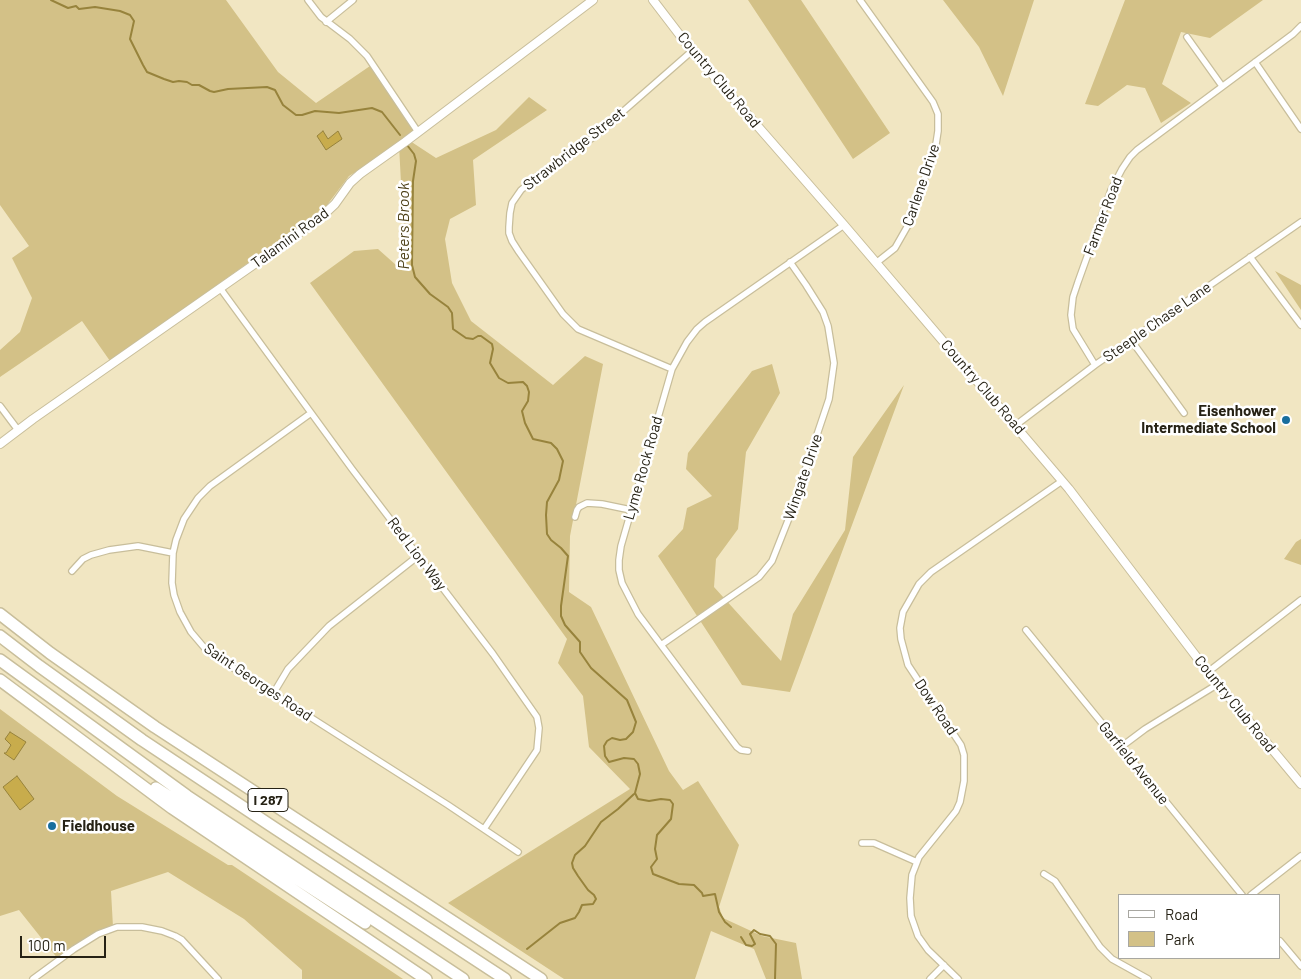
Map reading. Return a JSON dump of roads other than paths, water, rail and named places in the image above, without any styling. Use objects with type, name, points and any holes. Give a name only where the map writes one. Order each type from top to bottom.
[{"type":"highway","name":"I 287","points":[[0,614],[155,727],[541,979]]},
{"type":"highway","name":"I 287","points":[[0,636],[142,740],[505,979]]},
{"type":"highway","name":"I 287","points":[[0,660],[187,796],[463,979]]},
{"type":"highway","points":[[0,680],[172,808],[426,979]]},
{"type":"highway","points":[[109,760],[125,768],[364,922],[436,961]]},
{"type":"street","points":[[308,0],[326,22],[350,39],[366,56],[418,132]]},
{"type":"street","points":[[326,22],[353,0]]},
{"type":"street","name":"Talamini Road","points":[[0,444],[319,219],[335,204],[350,183],[360,174],[593,0]]},
{"type":"street","name":"Country Club Road","points":[[653,0],[692,51],[1016,425],[1062,481],[1208,672],[1301,784]]},
{"type":"street","name":"Carlene Drive","points":[[860,0],[933,102],[938,114],[936,144],[911,220],[896,248],[876,263]]},
{"type":"street","name":"Farmer Road","points":[[1095,365],[1073,329],[1071,315],[1073,297],[1111,190],[1122,169],[1137,150],[1301,26]]},
{"type":"street","points":[[1187,37],[1222,86]]},
{"type":"street","name":"Strawbridge Street","points":[[672,369],[578,329],[563,314],[519,252],[512,241],[509,227],[512,204],[521,190],[595,136],[692,51]]},
{"type":"street","points":[[1255,62],[1301,129]]},
{"type":"street","name":"Steeple Chase Lane","points":[[1016,425],[1095,365],[1301,222]]},
{"type":"street","name":"Lyme Rock Road","points":[[748,751],[737,747],[638,614],[624,590],[620,576],[619,560],[621,546],[672,369],[687,342],[697,329],[713,316],[844,225]]},
{"type":"street","points":[[1250,257],[1301,325]]},
{"type":"street","name":"Wingate Drive","points":[[661,645],[750,585],[763,573],[772,561],[789,518],[829,399],[834,362],[828,326],[823,312],[790,262]]},
{"type":"street","name":"Red Lion Way","points":[[220,288],[352,470],[493,654],[536,717],[540,728],[536,750],[484,829]]},
{"type":"street","points":[[1131,340],[1184,413]]},
{"type":"street","points":[[0,406],[18,430]]},
{"type":"street","name":"Saint Georges Road","points":[[311,412],[210,486],[198,498],[184,519],[176,540],[172,582],[180,612],[191,632],[208,652],[518,852]]},
{"type":"street","name":"Dow Road","points":[[958,979],[928,950],[918,936],[911,916],[910,898],[912,874],[919,857],[952,816],[960,802],[964,781],[964,755],[948,724],[908,665],[900,628],[905,608],[919,584],[931,572],[1062,481]]},
{"type":"street","points":[[575,517],[576,510],[587,503],[631,510]]},
{"type":"street","points":[[72,571],[83,559],[109,550],[138,546],[174,553]]},
{"type":"street","points":[[273,694],[288,669],[322,632],[418,556]]},
{"type":"street","points":[[1208,672],[1301,600]]},
{"type":"street","name":"Garfield Avenue","points":[[1026,630],[1241,894]]},
{"type":"street","points":[[1121,747],[1145,729],[1218,684]]},
{"type":"street","points":[[862,843],[874,842],[917,862]]},
{"type":"street","points":[[1252,894],[1301,856]]},
{"type":"street","points":[[1044,874],[1055,881],[1100,947],[1112,959],[1148,979]]},
{"type":"street","points":[[33,979],[74,948],[98,934],[117,927],[142,927],[162,931],[182,940],[218,979]]},
{"type":"street","points":[[1281,942],[1301,966]]},
{"type":"street","points":[[930,979],[944,965]]},
{"type":"waterway","name":"Peters Brook","points":[[51,0],[68,8],[76,6],[79,9],[95,7],[120,11],[130,15],[134,21],[130,39],[143,65],[147,72],[164,79],[199,85],[214,92],[228,89],[267,87],[275,90],[283,105],[296,115],[315,111],[339,113],[372,108],[382,112],[400,135]]},
{"type":"waterway","name":"Peters Brook","points":[[407,145],[414,154],[416,161],[413,181],[412,265],[415,277],[430,294],[448,307],[452,313],[453,329],[466,338],[473,339],[481,336],[492,344],[493,349],[490,363],[499,378],[508,383],[523,382],[527,386],[529,392],[528,401],[522,411],[525,423],[533,439],[551,443],[557,449],[563,461],[559,480],[547,502],[546,515],[547,534],[568,556],[561,616],[565,625],[580,642],[580,652],[591,668],[627,700],[636,722],[633,732],[626,739],[612,738],[607,741],[604,746],[605,756],[609,762],[624,758],[634,759],[638,764],[640,774],[635,793],[638,799],[649,801],[670,800],[673,804],[671,819],[657,835],[655,849],[657,859],[651,867],[653,874],[679,884],[694,885],[703,896],[715,894],[719,912],[725,922],[731,927]]},
{"type":"waterway","points":[[527,949],[560,923],[575,918],[582,905],[593,904],[596,899],[594,895],[578,876],[572,863],[575,855],[585,846],[601,822],[634,794]]},
{"type":"waterway","name":"Peters Brook","points":[[741,937],[746,945],[752,946],[755,944],[750,934],[754,930],[760,934],[770,936],[776,944],[775,979]]},
{"type":"place","name":"Eisenhower Intermediate School","points":[[1286,420]]},
{"type":"place","name":"Fieldhouse","points":[[52,826]]}]
